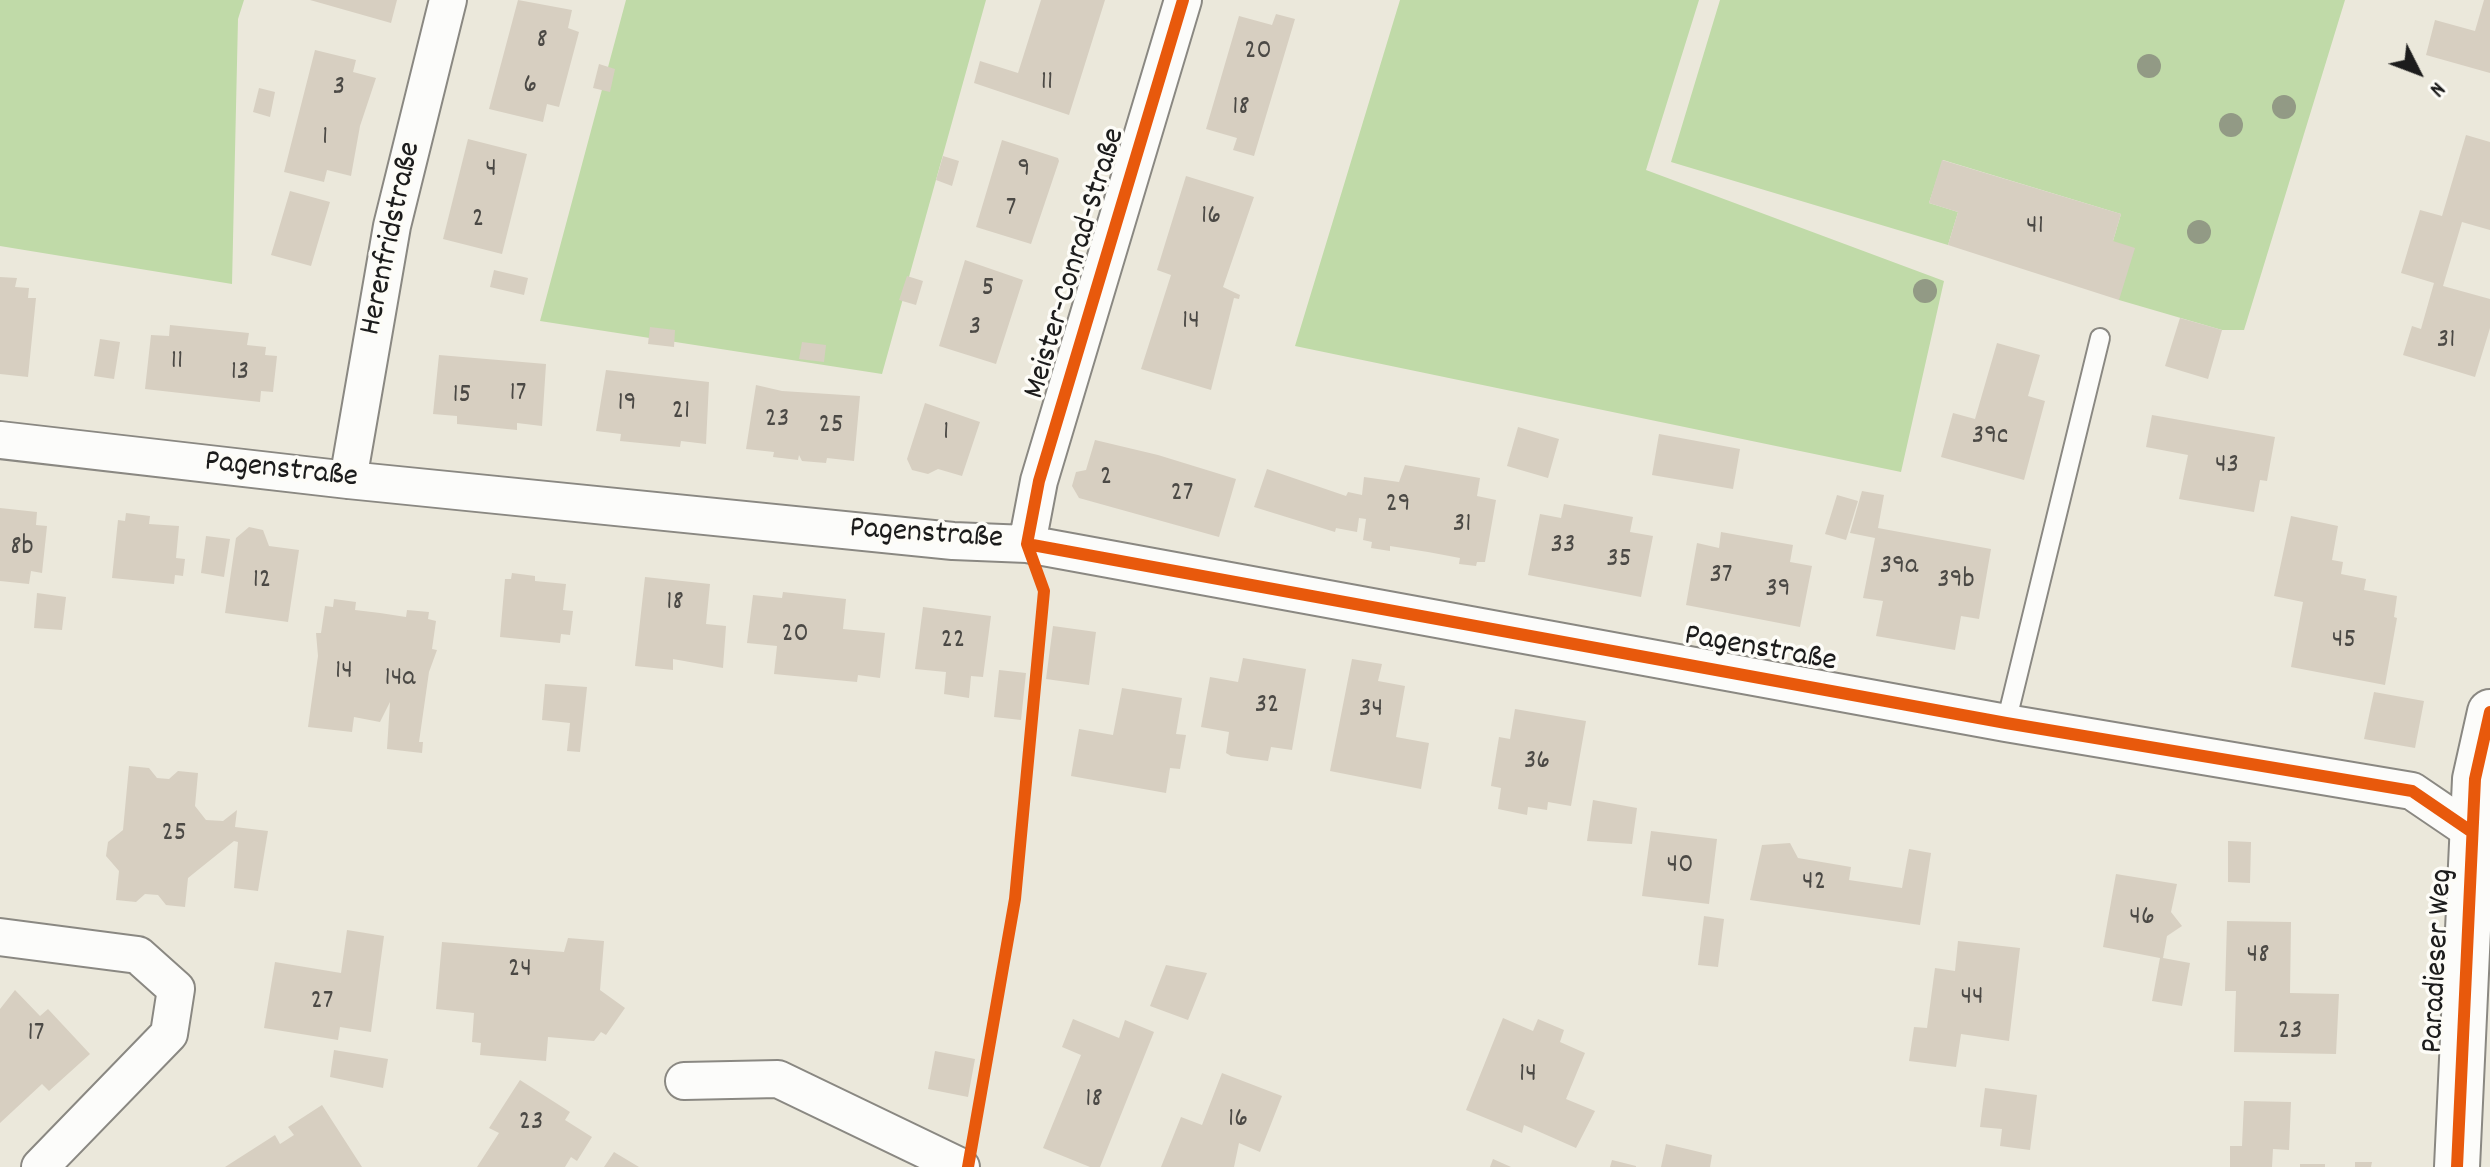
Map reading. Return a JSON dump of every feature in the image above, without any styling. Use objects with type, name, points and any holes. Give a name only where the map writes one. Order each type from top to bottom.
[{"type":"street","name":"Herenfridstraße","points":[[348,480],[392,226],[448,0]]},
{"type":"street","name":"Meister-Conrad-Straße","points":[[1027,544],[1039,481],[1183,0]]},
{"type":"street","name":"Pagenstraße","points":[[0,440],[348,480],[953,541],[1027,544],[2006,723],[2412,791],[2481,838]]},
{"type":"street","name":"Paradieser Weg","points":[[2457,1167],[2481,838],[2475,779],[2490,712]]},
{"type":"street","points":[[0,937],[138,955],[176,989],[169,1034],[40,1167]]},
{"type":"street","points":[[684,1081],[778,1079],[961,1167]]},
{"type":"lane","points":[[2006,723],[2100,338]]},
{"type":"green space","points":[[0,0],[244,0],[238,19],[232,284],[0,246]]},
{"type":"green space","points":[[626,0],[986,0],[882,374],[540,321]]},
{"type":"green space","points":[[1400,0],[1699,0],[1646,170],[1944,281],[1901,472],[1295,346]]},
{"type":"green space","points":[[1720,0],[2345,0],[2244,330],[2222,330],[2119,300],[2113,241],[2121,214],[1943,160],[1929,203],[1958,212],[1948,245],[1671,162]]},
{"type":"building","points":[[310,0],[397,0],[391,23]]},
{"type":"building","points":[[518,0],[572,10],[568,28],[579,32],[559,107],[547,104],[543,122],[489,109]]},
{"type":"building","points":[[1041,0],[1105,0],[1069,115],[974,83],[980,61],[1018,73]]},
{"type":"building","points":[[2484,0],[2490,0],[2490,73],[2426,55],[2435,20],[2475,31]]},
{"type":"building","points":[[1276,14],[1295,19],[1254,156],[1233,150],[1237,138],[1206,129],[1239,16],[1272,25]]},
{"type":"building","points":[[315,50],[356,60],[353,72],[376,78],[360,126],[351,176],[327,170],[324,182],[284,172]]},
{"type":"building","points":[[599,64],[615,69],[610,92],[593,88]]},
{"type":"building","points":[[259,88],[275,92],[270,117],[253,112]]},
{"type":"building","points":[[2466,135],[2490,142],[2490,230],[2462,222],[2443,286],[2490,299],[2490,328],[2475,377],[2403,355],[2412,326],[2421,329],[2434,283],[2401,273],[2420,210],[2442,216]]},
{"type":"building","points":[[468,139],[527,154],[502,254],[443,239]]},
{"type":"building","points":[[1002,140],[1058,158],[1059,161],[1031,244],[976,227]]},
{"type":"building","points":[[943,156],[959,161],[952,186],[936,180]]},
{"type":"building","points":[[1942,160],[2121,214],[2113,241],[2135,248],[2119,300],[1948,245],[1958,212],[1929,203]]},
{"type":"building","points":[[1186,176],[1254,197],[1223,287],[1240,295],[1239,299],[1234,298],[1211,390],[1141,369],[1171,275],[1157,270]]},
{"type":"building","points":[[290,191],[330,202],[311,266],[271,255]]},
{"type":"building","points":[[965,260],[1023,280],[996,364],[939,346]]},
{"type":"building","points":[[494,270],[528,278],[524,295],[490,287]]},
{"type":"building","points":[[907,276],[923,281],[916,305],[899,300]]},
{"type":"building","points":[[0,277],[17,278],[15,287],[29,288],[28,298],[36,298],[28,377],[0,374]]},
{"type":"building","points":[[2180,318],[2222,330],[2208,379],[2165,366]]},
{"type":"building","points":[[170,325],[249,333],[247,345],[266,347],[265,355],[277,356],[273,392],[261,391],[260,402],[145,389],[151,335],[169,336]]},
{"type":"building","points":[[650,327],[675,330],[674,347],[648,344]]},
{"type":"building","points":[[100,339],[120,342],[114,379],[94,376]]},
{"type":"building","points":[[802,342],[826,345],[824,362],[799,359]]},
{"type":"building","points":[[1997,343],[2040,355],[2028,396],[2045,401],[2024,480],[1941,457],[1953,413],[1975,419]]},
{"type":"building","points":[[439,355],[546,364],[542,426],[517,423],[517,430],[457,424],[457,416],[433,414]]},
{"type":"building","points":[[606,370],[709,382],[706,444],[681,441],[680,447],[620,441],[621,434],[596,431]]},
{"type":"building","points":[[756,385],[782,391],[860,396],[854,461],[827,458],[826,463],[802,461],[799,455],[798,460],[773,457],[774,452],[746,449]]},
{"type":"building","points":[[925,403],[980,422],[962,476],[938,469],[928,474],[912,470],[907,459]]},
{"type":"building","points":[[2152,415],[2275,437],[2267,481],[2260,480],[2254,512],[2179,499],[2188,455],[2146,447]]},
{"type":"building","points":[[1518,427],[1559,439],[1548,478],[1507,466]]},
{"type":"building","points":[[1659,434],[1740,449],[1733,489],[1652,475]]},
{"type":"building","points":[[1095,440],[1236,479],[1219,537],[1079,498],[1072,486],[1076,472],[1086,470]]},
{"type":"building","points":[[1405,465],[1480,478],[1477,496],[1496,500],[1485,562],[1477,562],[1476,566],[1459,564],[1460,558],[1428,552],[1390,546],[1390,551],[1371,548],[1372,542],[1363,540],[1366,519],[1359,518],[1357,532],[1336,528],[1335,532],[1254,507],[1267,469],[1346,496],[1348,492],[1362,495],[1364,477],[1399,482]]},
{"type":"building","points":[[1862,491],[1884,495],[1878,528],[1991,549],[1979,619],[1961,616],[1955,650],[1876,636],[1883,601],[1863,598],[1875,538],[1850,533]]},
{"type":"building","points":[[1837,495],[1858,501],[1846,540],[1825,534]]},
{"type":"building","points":[[1564,504],[1633,517],[1630,532],[1653,536],[1641,597],[1528,575],[1540,514],[1561,518]]},
{"type":"building","points":[[0,508],[37,512],[36,525],[47,526],[42,573],[31,571],[29,584],[0,581]]},
{"type":"building","points":[[126,513],[150,516],[149,524],[179,526],[176,558],[185,559],[183,576],[175,575],[174,584],[112,578],[118,520],[125,521]]},
{"type":"building","points":[[2291,516],[2338,526],[2332,560],[2343,562],[2341,574],[2366,579],[2364,590],[2397,596],[2394,617],[2397,618],[2385,685],[2291,667],[2303,602],[2274,596]]},
{"type":"building","points":[[249,527],[263,530],[269,546],[299,550],[288,622],[225,613],[236,538]]},
{"type":"building","points":[[1721,532],[1793,545],[1790,562],[1812,566],[1800,627],[1686,605],[1697,543],[1719,548]]},
{"type":"building","points":[[206,536],[230,539],[224,577],[201,573]]},
{"type":"building","points":[[512,573],[535,576],[535,581],[566,584],[563,610],[573,611],[570,635],[561,634],[560,643],[500,637],[505,579],[511,579]]},
{"type":"building","points":[[645,577],[710,584],[706,624],[726,626],[723,668],[673,659],[673,670],[635,666]]},
{"type":"building","points":[[783,592],[846,599],[843,629],[885,633],[880,678],[858,675],[857,682],[774,674],[777,646],[747,643],[753,595],[782,598]]},
{"type":"building","points":[[37,593],[66,597],[62,630],[34,628]]},
{"type":"building","points":[[334,599],[356,602],[355,610],[406,617],[407,610],[429,612],[428,619],[436,621],[432,649],[437,650],[429,672],[419,742],[423,742],[422,753],[387,749],[390,702],[380,722],[354,717],[352,732],[308,727],[318,656],[316,633],[321,633],[325,606],[333,607]]},
{"type":"building","points":[[923,607],[991,616],[983,677],[971,676],[969,698],[944,694],[946,672],[915,669]]},
{"type":"building","points":[[1053,626],[1096,632],[1089,685],[1046,679]]},
{"type":"building","points":[[1243,658],[1306,669],[1292,750],[1271,747],[1268,761],[1231,756],[1226,753],[1229,732],[1201,727],[1210,677],[1238,682]]},
{"type":"building","points":[[1352,659],[1382,664],[1378,681],[1405,686],[1396,737],[1429,743],[1421,789],[1330,771]]},
{"type":"building","points":[[999,670],[1026,673],[1021,720],[994,717]]},
{"type":"building","points":[[545,684],[587,687],[580,752],[567,751],[570,723],[542,720]]},
{"type":"building","points":[[1122,688],[1182,698],[1176,734],[1186,735],[1180,769],[1170,768],[1166,793],[1071,776],[1079,729],[1113,735]]},
{"type":"building","points":[[2374,692],[2424,701],[2415,748],[2364,739]]},
{"type":"building","points":[[1515,709],[1586,721],[1571,806],[1548,802],[1547,810],[1528,807],[1527,815],[1498,809],[1501,788],[1491,786],[1499,737],[1510,739]]},
{"type":"building","points":[[129,766],[149,768],[157,778],[169,779],[178,771],[198,773],[195,806],[206,820],[223,821],[237,810],[235,827],[268,831],[258,891],[234,888],[238,842],[234,841],[188,878],[185,907],[166,905],[158,895],[145,894],[136,902],[116,900],[119,871],[106,856],[108,842],[123,830]]},
{"type":"building","points":[[1593,800],[1637,808],[1632,844],[1587,841]]},
{"type":"building","points":[[1651,831],[1717,839],[1709,904],[1642,896]]},
{"type":"building","points":[[2228,841],[2251,842],[2250,883],[2228,882]]},
{"type":"building","points":[[1790,843],[1798,858],[1851,867],[1849,880],[1902,888],[1909,849],[1931,853],[1920,925],[1750,900],[1762,845]]},
{"type":"building","points":[[2116,874],[2177,884],[2171,912],[2182,926],[2167,936],[2163,958],[2190,963],[2182,1006],[2152,1001],[2160,958],[2103,947]]},
{"type":"building","points":[[1704,916],[1724,919],[1718,967],[1698,965]]},
{"type":"building","points":[[2227,921],[2291,922],[2290,993],[2339,994],[2336,1054],[2234,1052],[2236,991],[2225,991]]},
{"type":"building","points":[[347,930],[384,936],[371,1032],[340,1027],[338,1040],[264,1028],[275,962],[341,973]]},
{"type":"building","points":[[568,938],[604,941],[600,990],[625,1008],[606,1035],[601,1032],[594,1041],[548,1037],[546,1061],[480,1055],[481,1043],[472,1042],[474,1013],[436,1009],[442,942],[564,952]]},
{"type":"building","points":[[1958,941],[2020,948],[2009,1041],[1961,1034],[1956,1067],[1909,1061],[1914,1027],[1927,1028],[1935,968],[1955,971]]},
{"type":"building","points":[[1166,965],[1207,973],[1188,1020],[1150,1006]]},
{"type":"building","points":[[15,990],[40,1016],[48,1009],[90,1054],[49,1091],[42,1084],[0,1123],[0,1009]]},
{"type":"building","points":[[1503,1018],[1533,1031],[1538,1019],[1564,1030],[1560,1042],[1585,1053],[1566,1099],[1595,1111],[1576,1148],[1524,1125],[1522,1133],[1466,1110]]},
{"type":"building","points":[[1073,1019],[1119,1038],[1125,1020],[1154,1032],[1100,1167],[1090,1167],[1043,1148],[1081,1055],[1062,1047]]},
{"type":"building","points":[[334,1050],[388,1059],[383,1088],[330,1077]]},
{"type":"building","points":[[935,1051],[975,1059],[968,1097],[928,1089]]},
{"type":"building","points":[[1222,1073],[1282,1096],[1260,1152],[1239,1143],[1234,1167],[1161,1167],[1181,1117],[1202,1125]]},
{"type":"building","points":[[520,1080],[570,1112],[565,1120],[592,1137],[577,1161],[571,1157],[565,1167],[477,1167],[499,1133],[489,1128]]},
{"type":"building","points":[[1985,1088],[2037,1095],[2030,1150],[2000,1146],[2002,1129],[1980,1127]]},
{"type":"building","points":[[2244,1101],[2291,1102],[2289,1150],[2273,1149],[2272,1167],[2230,1167],[2230,1146],[2242,1146]]},
{"type":"building","points":[[322,1105],[362,1167],[225,1167],[275,1135],[280,1144],[294,1135],[288,1127]]},
{"type":"building","points":[[1666,1144],[1712,1155],[1710,1167],[1661,1167]]},
{"type":"building","points":[[614,1152],[639,1167],[604,1167]]},
{"type":"building","points":[[1493,1159],[1511,1167],[1490,1167]]},
{"type":"building","points":[[1612,1160],[1636,1166],[1636,1167],[1610,1167]]},
{"type":"building","points":[[2355,1162],[2372,1162],[2371,1167],[2355,1167]]},
{"type":"building","points":[[2300,1164],[2325,1164],[2325,1167],[2300,1167]]},
{"type":"cycle path","points":[[968,1167],[1015,899],[1044,591],[1027,544],[1039,481],[1183,0]]},
{"type":"cycle path","points":[[1027,544],[2006,723],[2412,791],[2472,832]]},
{"type":"cycle path","points":[[2457,1167],[2475,779],[2490,712]]}]
